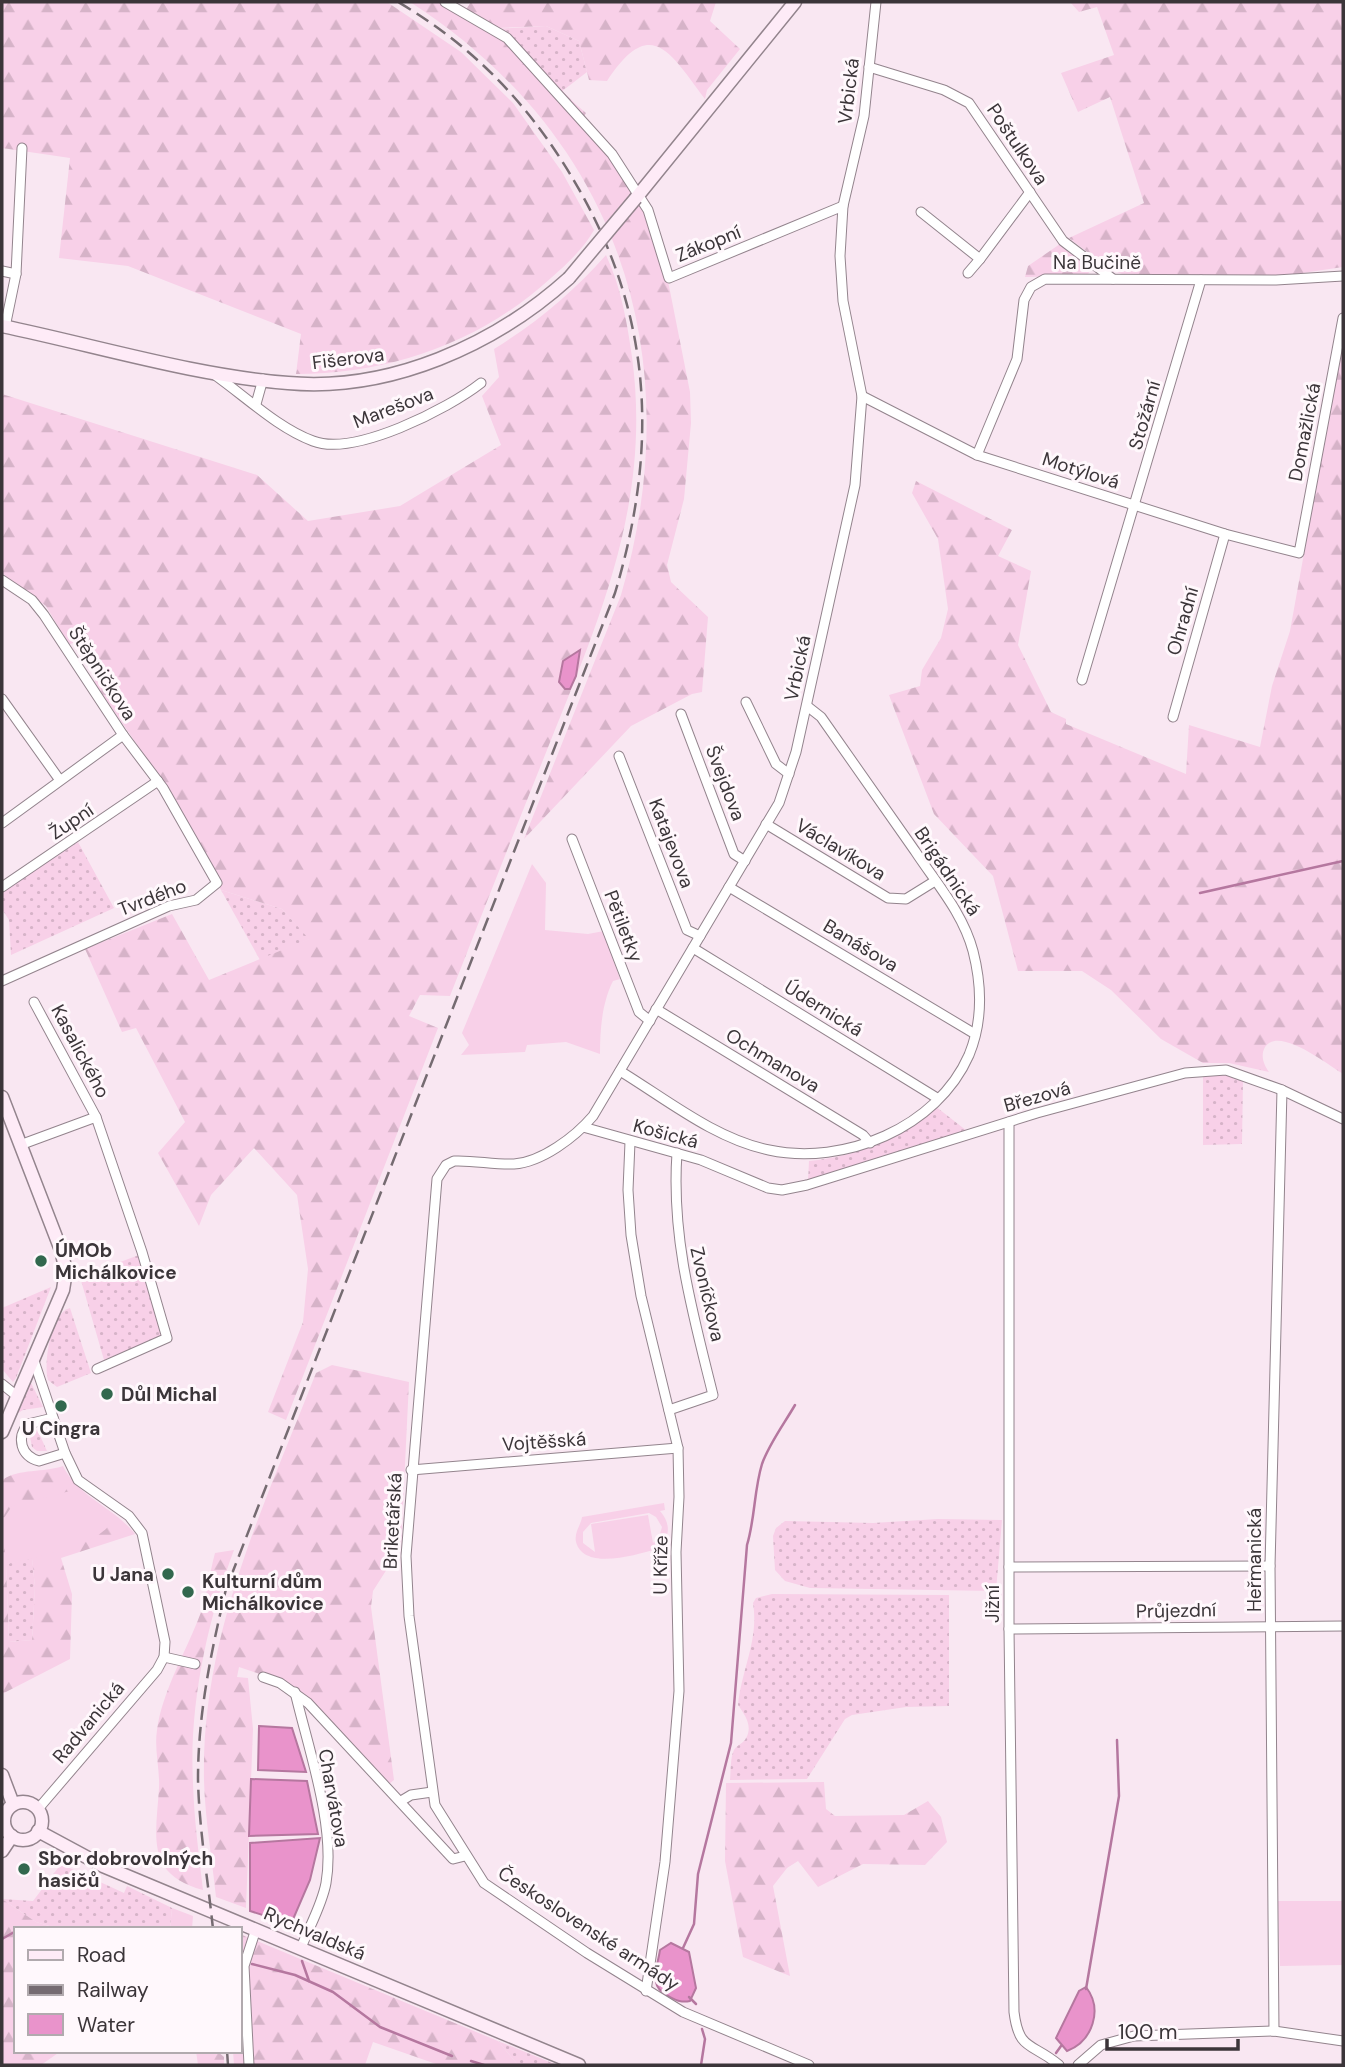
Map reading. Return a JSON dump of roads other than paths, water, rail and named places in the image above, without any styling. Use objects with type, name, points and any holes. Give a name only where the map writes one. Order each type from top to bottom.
[{"type":"street","points":[[445,2],[506,38],[612,154],[638,196]]},
{"type":"street","name":"Fišerova","points":[[4,326],[208,370],[289,384],[331,383],[376,377],[426,363],[500,331],[569,278],[795,2]]},
{"type":"street","name":"Vrbická","points":[[437,1179],[446,1165],[454,1161],[522,1163],[553,1148],[583,1127],[620,1071],[745,861],[789,774],[807,706],[855,485],[862,396],[843,301],[840,257],[843,206],[864,116],[876,2]]},
{"type":"street","name":"Poštulkova","points":[[869,67],[944,90],[970,103],[1063,241],[1113,279]]},
{"type":"street","points":[[4,326],[16,274],[22,148]]},
{"type":"street","points":[[968,273],[1030,192]]},
{"type":"street","name":"Zákopní","points":[[638,196],[648,210],[668,278],[843,206]]},
{"type":"street","points":[[920,212],[980,259]]},
{"type":"street","points":[[2,271],[16,274]]},
{"type":"street","name":"Na Bučině","points":[[976,455],[1017,359],[1024,300],[1031,286],[1045,279],[1276,280],[1343,275]]},
{"type":"street","name":"Stožární","points":[[1082,680],[1136,506],[1201,279]]},
{"type":"street","name":"Domažlická","points":[[1299,553],[1343,318]]},
{"type":"street","name":"Marešova","points":[[208,370],[297,433],[315,442],[332,444],[370,438],[390,430],[462,398],[481,383]]},
{"type":"street","points":[[256,404],[263,379]]},
{"type":"street","name":"Motýlová","points":[[862,396],[976,455],[1225,534],[1299,553]]},
{"type":"street","name":"Ohradní","points":[[1173,717],[1225,534]]},
{"type":"street","name":"Štěpničkova","points":[[2,580],[32,600],[44,615],[124,735],[167,793]]},
{"type":"street","points":[[2,592],[11,586]]},
{"type":"street","points":[[2,699],[59,779]]},
{"type":"street","points":[[746,702],[776,764],[789,774]]},
{"type":"street","name":"Brigádnická","points":[[620,1071],[720,1132],[768,1150],[830,1153],[870,1143],[909,1122],[937,1098],[960,1070],[975,1034],[980,998],[973,950],[959,915],[821,717],[807,706]]},
{"type":"street","name":"Švejdova","points":[[681,714],[734,854],[745,861]]},
{"type":"street","points":[[2,823],[59,779],[124,735]]},
{"type":"street","name":"Katajevova","points":[[619,756],[687,930],[700,936]]},
{"type":"street","name":"Župní","points":[[2,887],[158,780]]},
{"type":"street","name":"Tvrdého","points":[[2,981],[169,906],[196,900],[214,888],[217,883],[167,793]]},
{"type":"street","name":"Václavíkova","points":[[766,824],[888,898],[906,899],[935,881]]},
{"type":"street","name":"Pětiletky","points":[[572,839],[639,1012],[650,1021]]},
{"type":"street","name":"Banášova","points":[[729,887],[975,1034]]},
{"type":"street","name":"Údernická","points":[[693,948],[937,1098]]},
{"type":"street","name":"Kasalického","points":[[34,1002],[96,1117],[142,1252],[167,1339],[97,1369]]},
{"type":"street","name":"Ochmanova","points":[[656,1010],[863,1135],[870,1143]]},
{"type":"street","name":"Březová","points":[[738,1175],[775,1189],[807,1185],[1009,1122],[1185,1073],[1226,1070],[1282,1090],[1343,1119]]},
{"type":"street","name":"Heřmanická","points":[[1274,2031],[1270,1566],[1282,1090]]},
{"type":"street","points":[[2,1097],[66,1271],[63,1290],[2,1432]]},
{"type":"street","name":"Kasalického","points":[[20,1145],[96,1117]]},
{"type":"street","name":"Jižní","points":[[1009,1122],[1009,1629],[1014,2012],[1017,2034],[1022,2041],[1059,2065]]},
{"type":"street","name":"Košická","points":[[583,1127],[677,1153],[738,1175]]},
{"type":"street","name":"U Kříže","points":[[631,1142],[629,1213],[637,1274],[678,1448],[679,1691],[665,1862],[646,1991]]},
{"type":"street","name":"Zvoníčkova","points":[[669,1410],[713,1395],[679,1248],[674,1191],[677,1153]]},
{"type":"street","name":"Briketářská","points":[[437,1179],[411,1470],[407,1587],[432,1792],[440,1816],[465,1856]]},
{"type":"street","points":[[33,1358],[65,1453],[78,1480],[129,1516],[142,1533],[163,1631],[164,1657],[195,1664]]},
{"type":"street","points":[[2,1384],[17,1396]]},
{"type":"street","points":[[53,1418],[28,1424],[22,1434],[22,1446],[28,1456],[39,1461],[65,1453]]},
{"type":"street","name":"Vojtěšská","points":[[411,1470],[678,1448]]},
{"type":"street","points":[[1009,1567],[1270,1566]]},
{"type":"street","name":"Průjezdní","points":[[1009,1629],[1343,1626]]},
{"type":"street","name":"Radvanická","points":[[38,1809],[157,1670],[164,1657]]},
{"type":"street","points":[[263,1677],[295,1692]]},
{"type":"street","name":"Československé armády","points":[[295,1692],[453,1859],[465,1856],[495,1892],[646,1991],[692,2016],[788,2060],[809,2065]]},
{"type":"street","name":"Charvátova","points":[[295,1692],[325,1822],[327,1856],[324,1892],[301,1948]]},
{"type":"street","points":[[2,1774],[13,1804]]},
{"type":"street","points":[[401,1801],[411,1795],[432,1792]]},
{"type":"street","points":[[12,1836],[26,1839],[38,1831],[42,1820],[38,1809],[26,1802],[13,1804]]},
{"type":"street","points":[[12,1836],[4,1819],[13,1804]]},
{"type":"street","name":"Rychvaldská","points":[[38,1831],[103,1866],[579,2065]]},
{"type":"street","points":[[2,1851],[12,1836]]},
{"type":"street","points":[[249,2065],[244,1966],[256,1929]]},
{"type":"street","points":[[1078,2065],[1101,2045],[1134,2036],[1274,2031],[1343,2041]]},
{"type":"water","points":[[580,650],[576,676],[570,689],[565,689],[559,682],[563,661]]},
{"type":"water","points":[[259,1726],[292,1728],[306,1772],[258,1770]]},
{"type":"water","points":[[251,1779],[307,1781],[318,1834],[249,1836]]},
{"type":"water","points":[[320,1838],[310,1880],[291,1924],[250,1911],[250,1843]]},
{"type":"water","points":[[671,1943],[689,1952],[696,1988],[690,2001],[676,2000],[668,1996],[656,1982],[660,1950]]},
{"type":"water","points":[[1086,1987],[1094,2005],[1093,2024],[1083,2040],[1067,2051],[1056,2038],[1079,1991]]},
{"type":"waterway","points":[[1200,893],[1343,861]]},
{"type":"waterway","points":[[683,1948],[694,1924],[698,1874],[731,1743],[747,1545],[759,1474],[769,1449],[795,1405]]},
{"type":"waterway","points":[[1086,1989],[1119,1796],[1117,1740]]},
{"type":"waterway","points":[[291,1924],[293,1933]]},
{"type":"waterway","points":[[2,1939],[14,1932]]},
{"type":"waterway","points":[[302,1961],[309,1981]]},
{"type":"waterway","points":[[252,1964],[295,1975],[333,1992],[380,2027],[452,2056]]},
{"type":"waterway","points":[[689,1997],[696,2004]]},
{"type":"waterway","points":[[701,2065],[705,2039],[702,2029]]},
{"type":"waterway","points":[[1056,2053],[1061,2046]]},
{"type":"waterway","points":[[471,2061],[484,2065]]},
{"type":"railway","points":[[213,1927],[198,1779],[206,1683],[226,1589],[615,593],[630,535],[639,478],[642,423],[639,369],[630,316],[614,263],[590,210],[544,134],[508,91],[446,34],[398,2]]},
{"type":"railway","points":[[227,2053],[228,2065]]},
{"type":"place","name":"ÚMOb Michálkovice","points":[[41,1261]]},
{"type":"place","name":"Důl Michal","points":[[107,1394]]},
{"type":"place","name":"U Cingra","points":[[61,1406]]},
{"type":"place","name":"U Jana","points":[[168,1574]]},
{"type":"place","name":"Kulturní dům Michálkovice","points":[[188,1592]]},
{"type":"place","name":"Sbor dobrovolných hasičů","points":[[24,1869]]}]
